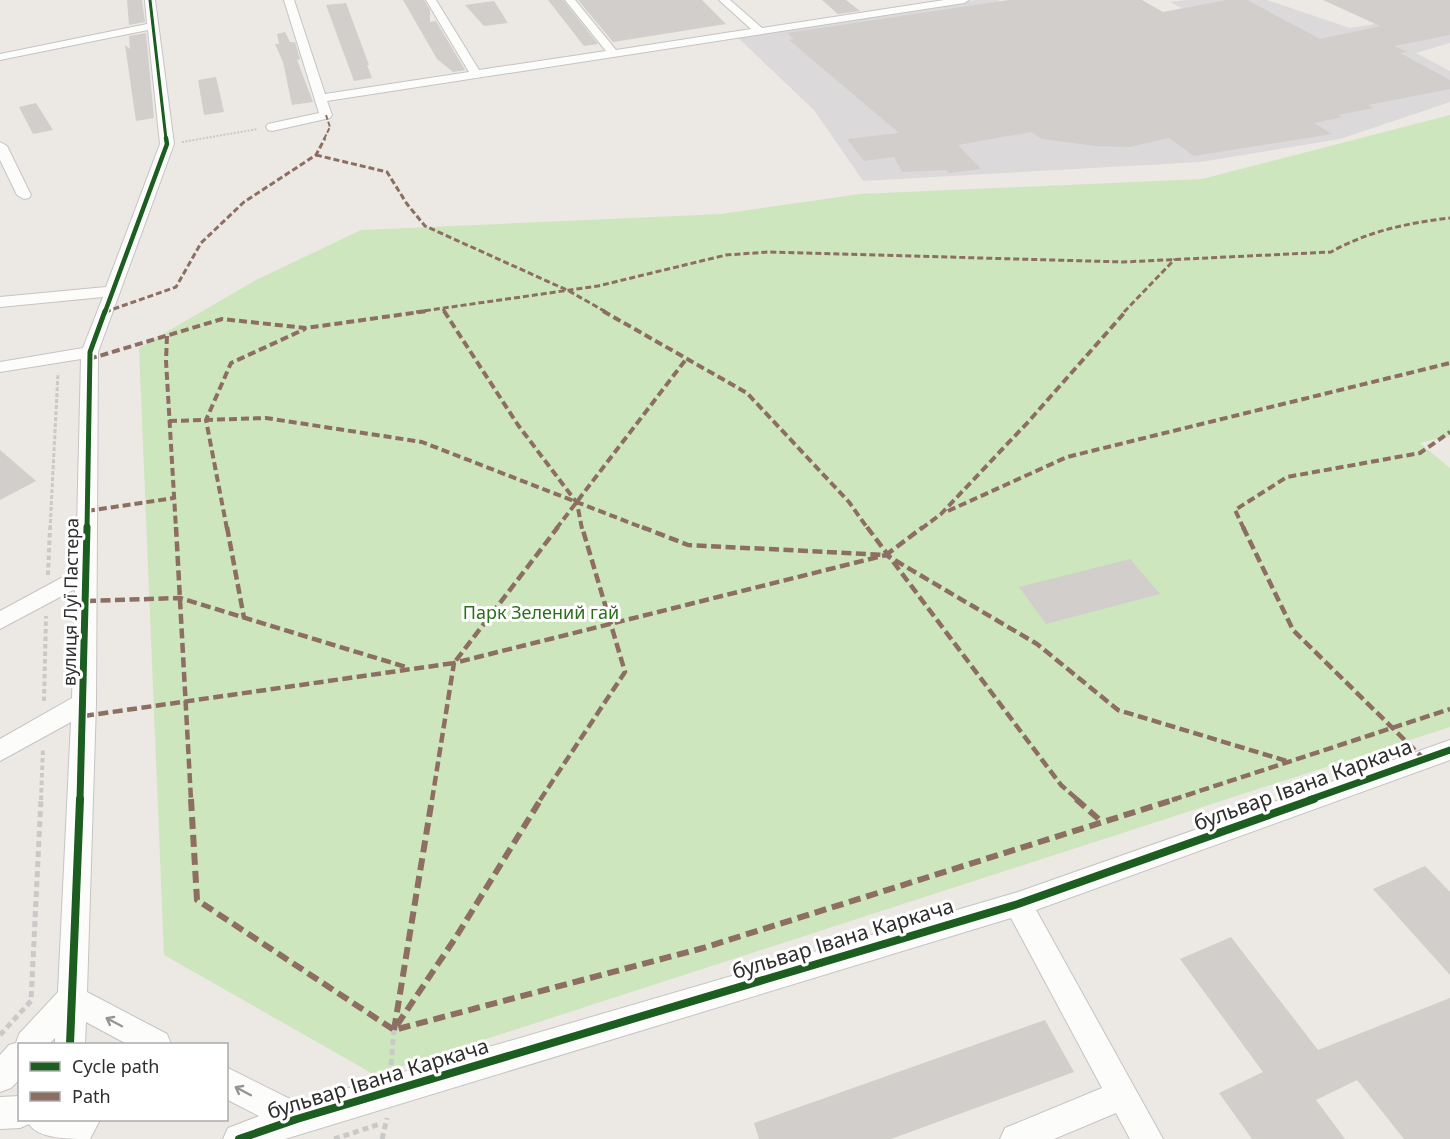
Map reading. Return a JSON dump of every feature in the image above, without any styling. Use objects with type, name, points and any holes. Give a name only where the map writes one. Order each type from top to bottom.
[{"type":"street","points":[[150,0],[167,144]]},
{"type":"street","points":[[272,127],[326,115],[289,0]]},
{"type":"street","points":[[431,0],[475,73]]},
{"type":"street","points":[[570,0],[613,53]]},
{"type":"street","points":[[724,0],[758,30]]},
{"type":"street","points":[[321,98],[964,0]]},
{"type":"street","points":[[861,5],[875,15]]},
{"type":"street","points":[[0,57],[153,26]]},
{"type":"street","name":"вулиця Луї Пастера","points":[[70,1043],[84,703],[90,352],[167,144]]},
{"type":"street","points":[[0,146],[24,195]]},
{"type":"street","points":[[0,302],[113,291]]},
{"type":"street","points":[[0,367],[90,352]]},
{"type":"street","points":[[0,621],[86,574]]},
{"type":"street","points":[[0,751],[84,703]]},
{"type":"street","name":"бульвар Івана Каркача","points":[[239,1139],[290,1129],[1018,904],[1450,750]]},
{"type":"street","points":[[1018,904],[1147,1139]]},
{"type":"street","points":[[31,1043],[71,999],[154,1043]]},
{"type":"street","points":[[0,1077],[18,1058]]},
{"type":"street","points":[[228,1083],[290,1129]]},
{"type":"street","points":[[1016,1139],[1123,1095]]},
{"type":"street","points":[[0,1113],[18,1112]]},
{"type":"street","points":[[47,1121],[68,1139]]},
{"type":"street","points":[[68,1139],[69,1121]]},
{"type":"street","points":[[68,1139],[82,1121]]},
{"type":"path","points":[[167,144],[272,127]]},
{"type":"path","points":[[382,1139],[386,1122]]},
{"type":"shaded area","points":[[976,0],[998,0],[1056,42],[1203,19],[1170,2],[1187,0],[1267,0],[1350,28],[1450,12],[1450,43],[1416,53],[1450,71],[1450,102],[1340,139],[1200,162],[863,181],[814,110],[737,37]]},
{"type":"green space","name":"Парк Зелений гай","points":[[1450,115],[1450,436],[1420,443],[1450,468],[1450,727],[375,1075],[164,955],[139,348],[256,280],[361,230],[721,214],[860,194],[1202,179]]},
{"type":"building","points":[[127,0],[142,0],[145,22],[129,25]]},
{"type":"building","points":[[403,0],[424,0],[430,10],[430,22],[436,21],[465,70],[453,72],[437,59]]},
{"type":"building","points":[[548,0],[563,0],[598,44],[584,46]]},
{"type":"building","points":[[578,0],[702,0],[726,24],[613,42]]},
{"type":"building","points":[[822,0],[846,0],[860,11],[838,14]]},
{"type":"building","points":[[1009,0],[1142,0],[1163,12],[1227,0],[1247,0],[1320,39],[1380,26],[1323,0],[1450,0],[1450,35],[1394,46],[1407,52],[1400,53],[1450,80],[1450,89],[1368,105],[1374,108],[1338,115],[1343,117],[1314,123],[1332,134],[1194,156],[1169,138],[1130,147],[1096,146],[1042,139],[1031,132],[958,145],[981,169],[949,173],[946,170],[902,172],[894,157],[864,161],[847,139],[899,133],[789,40],[794,39],[787,33]]},
{"type":"building","points":[[494,1],[508,23],[484,26],[465,5]]},
{"type":"building","points":[[346,3],[372,78],[354,81],[326,5]]},
{"type":"building","points":[[285,32],[290,42],[295,42],[300,59],[297,60],[313,102],[292,105],[283,62],[275,44],[279,44],[277,34]]},
{"type":"building","points":[[146,33],[154,118],[136,121],[125,45],[130,49],[129,36]]},
{"type":"building","points":[[216,77],[224,112],[204,115],[198,80]]},
{"type":"building","points":[[36,103],[53,130],[33,134],[19,107]]},
{"type":"building","points":[[0,450],[36,481],[0,500]]},
{"type":"building","points":[[1130,559],[1160,594],[1046,624],[1019,587]]},
{"type":"building","points":[[1425,866],[1450,892],[1450,975],[1373,889]]},
{"type":"building","points":[[1231,937],[1318,1050],[1450,998],[1450,1139],[1404,1139],[1357,1080],[1316,1100],[1345,1139],[1252,1139],[1219,1093],[1263,1072],[1180,959]]},
{"type":"building","points":[[1045,1020],[1074,1072],[891,1139],[759,1139],[754,1123]]},
{"type":"marked path","points":[[105,312],[176,287],[201,243],[244,202],[316,155],[330,127],[326,115]]},
{"type":"marked path","points":[[316,155],[387,172],[407,204],[425,226],[569,291],[747,393],[849,502],[886,555],[1061,785],[1102,822]]},
{"type":"marked path","points":[[89,359],[222,319],[306,328],[598,286],[726,255],[769,252],[1123,262],[1331,252],[1359,238],[1389,228],[1450,218]]},
{"type":"marked path","points":[[169,421],[266,418],[422,442],[688,545],[886,555],[941,514],[1029,421],[1112,325],[1175,259]]},
{"type":"marked path","points":[[397,1025],[456,937],[544,793],[625,672],[586,547],[577,503],[518,425],[443,309]]},
{"type":"marked path","points":[[244,618],[206,420],[231,363],[305,329]]},
{"type":"marked path","points":[[167,336],[166,361],[197,900],[394,1030],[703,948],[1207,789],[1450,709]]},
{"type":"marked path","points":[[84,716],[454,663],[687,358]]},
{"type":"marked path","points":[[948,511],[1067,457],[1450,363]]},
{"type":"marked path","points":[[1424,759],[1293,630],[1235,510],[1287,477],[1420,453],[1450,432]]},
{"type":"marked path","points":[[87,511],[174,498]]},
{"type":"marked path","points":[[394,1030],[454,663],[886,555],[1037,644],[1118,710],[1290,762]]},
{"type":"marked path","points":[[86,601],[180,598],[409,668]]},
{"type":"cycle path","points":[[70,1043],[84,703],[90,352],[167,144],[150,0]]},
{"type":"cycle path","points":[[239,1139],[297,1119],[1018,904],[1450,750]]}]
